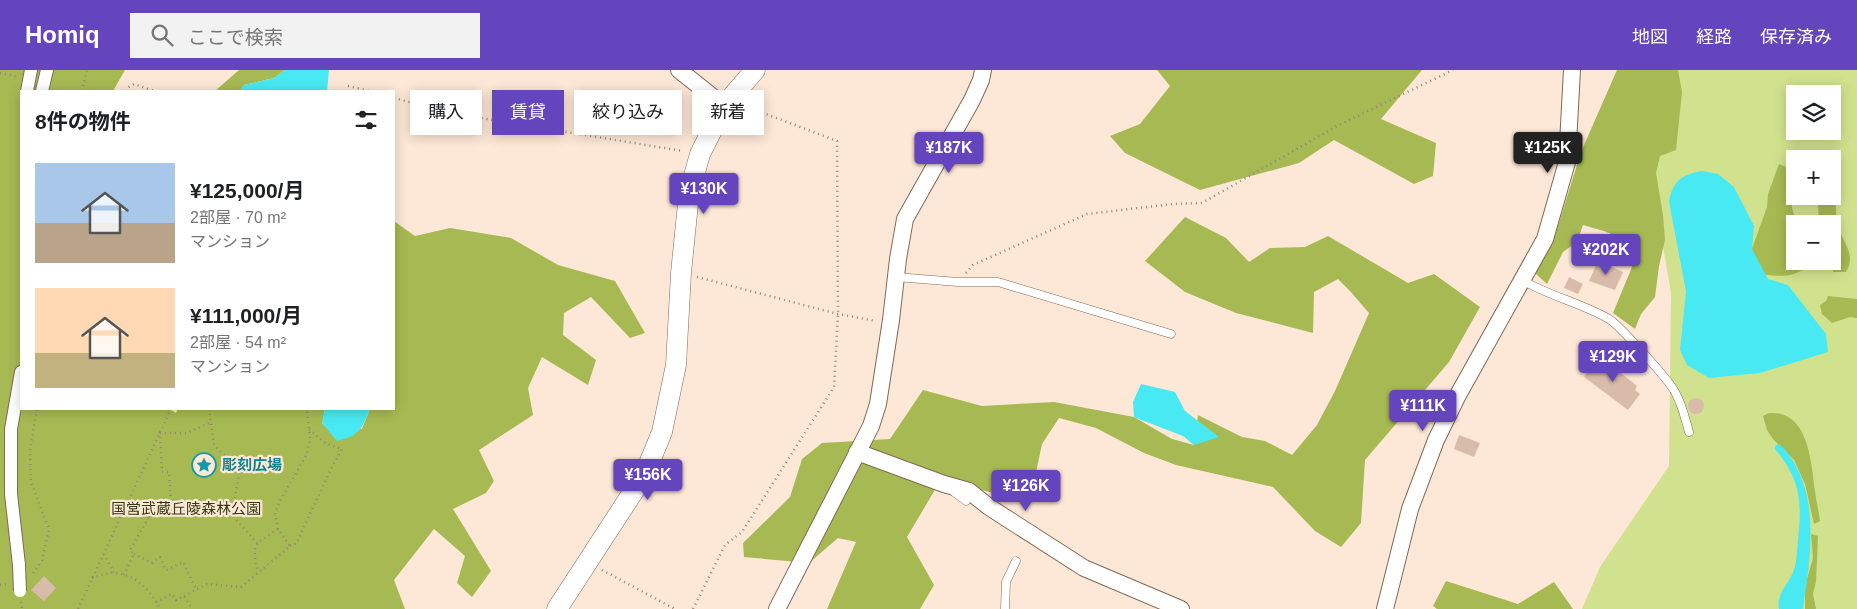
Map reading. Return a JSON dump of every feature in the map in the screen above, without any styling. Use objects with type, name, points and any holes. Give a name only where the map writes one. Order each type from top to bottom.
[{"type":"street","points":[[27,90],[31,70]]},
{"type":"street","points":[[42,90],[47,70]]},
{"type":"street","points":[[679,70],[708,90]]},
{"type":"street","points":[[738,90],[755,70]]},
{"type":"street","points":[[777,609],[870,426],[878,404],[892,320],[896,277],[905,219],[972,100],[981,80],[983,70]]},
{"type":"street","points":[[1385,609],[1410,509],[1436,440],[1458,395],[1544,239],[1567,162],[1572,70]]},
{"type":"street","points":[[557,609],[648,466],[662,432],[676,365],[681,273],[689,194],[700,154],[710,135]]},
{"type":"street","points":[[20,378],[12,429],[11,494],[20,590]]},
{"type":"street","points":[[857,452],[944,484],[969,491],[989,507],[1084,568],[1181,609]]},
{"type":"lane","points":[[896,277],[958,282],[998,282],[1171,334]]},
{"type":"lane","points":[[1522,280],[1611,320],[1675,390],[1689,432]]},
{"type":"lane","points":[[944,484],[966,501]]},
{"type":"lane","points":[[1005,609],[1006,582],[1016,561]]},
{"type":"path","points":[[82,90],[87,70]]},
{"type":"path","points":[[958,282],[972,264],[1087,214],[1173,204],[1202,203],[1339,125],[1453,70]]},
{"type":"path","points":[[126,90],[134,84],[151,90]]},
{"type":"path","points":[[348,86],[365,90]]},
{"type":"path","points":[[395,98],[450,113],[700,154]]},
{"type":"path","points":[[693,609],[726,545],[742,532],[834,387],[838,314],[836,141],[764,116]]},
{"type":"path","points":[[681,273],[838,314],[879,322],[892,320]]},
{"type":"path","points":[[32,574],[42,561],[49,528],[31,482],[30,449],[37,410]]},
{"type":"path","points":[[78,609],[169,410]]},
{"type":"path","points":[[209,410],[214,445],[240,470],[232,515],[257,543]]},
{"type":"path","points":[[290,546],[278,529],[275,512],[280,499],[307,454],[310,438],[307,410]]},
{"type":"path","points":[[160,433],[186,433],[212,422]]},
{"type":"path","points":[[156,602],[172,594],[176,600],[207,584],[242,586],[290,546],[296,544],[342,449],[325,443],[309,429]]},
{"type":"path","points":[[160,433],[162,472],[170,472],[172,516],[153,510],[130,550],[152,563],[160,557],[166,570],[183,562],[196,589]]},
{"type":"path","points":[[258,572],[254,553],[257,543],[278,529]]},
{"type":"path","points":[[104,553],[114,572]]},
{"type":"path","points":[[124,575],[134,554]]},
{"type":"path","points":[[588,562],[675,609]]},
{"type":"path","points":[[92,578],[114,572],[134,578],[150,591],[160,609]]},
{"type":"path","points":[[0,585],[9,584]]},
{"type":"path","points":[[184,596],[192,609]]},
{"type":"green space","name":"国営武蔵丘陵森林公園","points":[[0,70],[125,70],[114,90],[20,90],[20,410],[171,410],[176,413],[178,410],[325,410],[322,424],[362,429],[370,410],[395,410],[395,222],[415,236],[450,228],[511,238],[558,265],[615,281],[645,333],[630,338],[591,297],[564,313],[563,335],[596,360],[588,385],[542,357],[528,388],[533,415],[479,450],[494,481],[486,493],[453,509],[491,571],[472,597],[457,583],[465,556],[434,529],[394,580],[405,609],[0,609]]},
{"type":"green space","points":[[239,70],[285,70],[274,78],[244,85],[241,90],[216,90]]},
{"type":"green space","points":[[1157,70],[1422,70],[1381,119],[1436,143],[1433,176],[1414,184],[1334,140],[1299,163],[1200,190],[1125,153],[1110,136],[1140,124],[1170,86]]},
{"type":"green space","points":[[1617,70],[1678,70],[1682,92],[1676,150],[1660,156],[1656,173],[1665,240],[1655,297],[1641,314],[1635,329],[1613,313],[1632,267],[1624,247],[1610,233],[1583,225],[1577,242],[1563,252],[1547,284],[1535,273],[1553,242],[1581,152]]},
{"type":"green space","points":[[1669,70],[1857,70],[1857,609],[1582,609],[1600,567],[1669,466],[1671,293],[1649,165]]},
{"type":"green space","points":[[1779,164],[1786,167],[1786,205],[1792,205],[1795,215],[1786,215],[1786,270],[1803,270],[1790,275],[1759,274],[1750,254],[1767,207],[1768,194]]},
{"type":"green space","points":[[1818,205],[1835,205],[1836,215],[1819,215]]},
{"type":"green space","points":[[1185,217],[1226,238],[1249,262],[1270,248],[1305,247],[1328,236],[1408,283],[1434,274],[1480,307],[1449,362],[1365,460],[1361,523],[1341,547],[1315,531],[1273,487],[1176,465],[1144,453],[1096,428],[1059,418],[1042,444],[1031,496],[1017,500],[965,485],[936,488],[907,537],[934,585],[920,609],[827,609],[856,542],[838,538],[809,563],[744,557],[743,543],[790,497],[802,459],[822,443],[890,439],[923,390],[982,406],[1054,402],[1134,417],[1172,439],[1194,445],[1198,415],[1242,437],[1265,441],[1292,455],[1317,425],[1335,391],[1369,313],[1338,279],[1314,292],[1313,333],[1236,313],[1185,292],[1145,261]]},
{"type":"green space","points":[[1841,233],[1848,248],[1849,266],[1846,272],[1833,272],[1833,270],[1841,270]]},
{"type":"green space","points":[[1828,296],[1857,299],[1857,318],[1850,317],[1832,323],[1822,314],[1820,305],[1826,301]]},
{"type":"green space","points":[[1769,413],[1782,414],[1792,420],[1806,440],[1820,521],[1814,524],[1805,484],[1794,460],[1773,439],[1767,430],[1763,416]]},
{"type":"green space","points":[[1811,534],[1818,536],[1816,582],[1813,594],[1816,609],[1805,609],[1805,586],[1813,558]]},
{"type":"green space","points":[[1446,581],[1518,604],[1554,582],[1573,609],[1437,609],[1433,606]]},
{"type":"water","points":[[285,70],[329,70],[327,90],[241,90],[244,85],[274,78]]},
{"type":"water","points":[[1702,171],[1718,174],[1734,187],[1754,226],[1752,249],[1768,279],[1788,285],[1826,334],[1828,352],[1760,373],[1709,378],[1687,365],[1680,350],[1686,291],[1669,202],[1673,189],[1680,180],[1689,174]]},
{"type":"water","points":[[1141,384],[1175,392],[1185,411],[1219,437],[1194,445],[1183,436],[1134,417],[1133,402]]},
{"type":"water","points":[[325,410],[370,410],[359,431],[350,437],[337,441],[322,423]]},
{"type":"water","points":[[1778,444],[1787,452],[1800,475],[1806,493],[1809,512],[1810,551],[1803,609],[1779,609],[1779,598],[1795,566],[1800,514],[1795,482],[1784,460],[1775,449],[1775,446]]},
{"type":"building","points":[[1592,240],[1604,245],[1596,264],[1585,259]]},
{"type":"building","points":[[1598,261],[1623,272],[1615,290],[1589,281]]},
{"type":"building","points":[[1569,277],[1583,284],[1578,294],[1564,288]]},
{"type":"building","points":[[1600,356],[1637,386],[1635,390],[1640,394],[1628,410],[1584,377]]},
{"type":"building","points":[[1696,398],[1704,406],[1696,414],[1688,406]]},
{"type":"building","points":[[1459,435],[1480,443],[1474,457],[1454,449]]},
{"type":"building","points":[[44,576],[56,588],[44,601],[31,590]]},
{"type":"place","name":"彫刻広場","points":[[204,465]]}]
